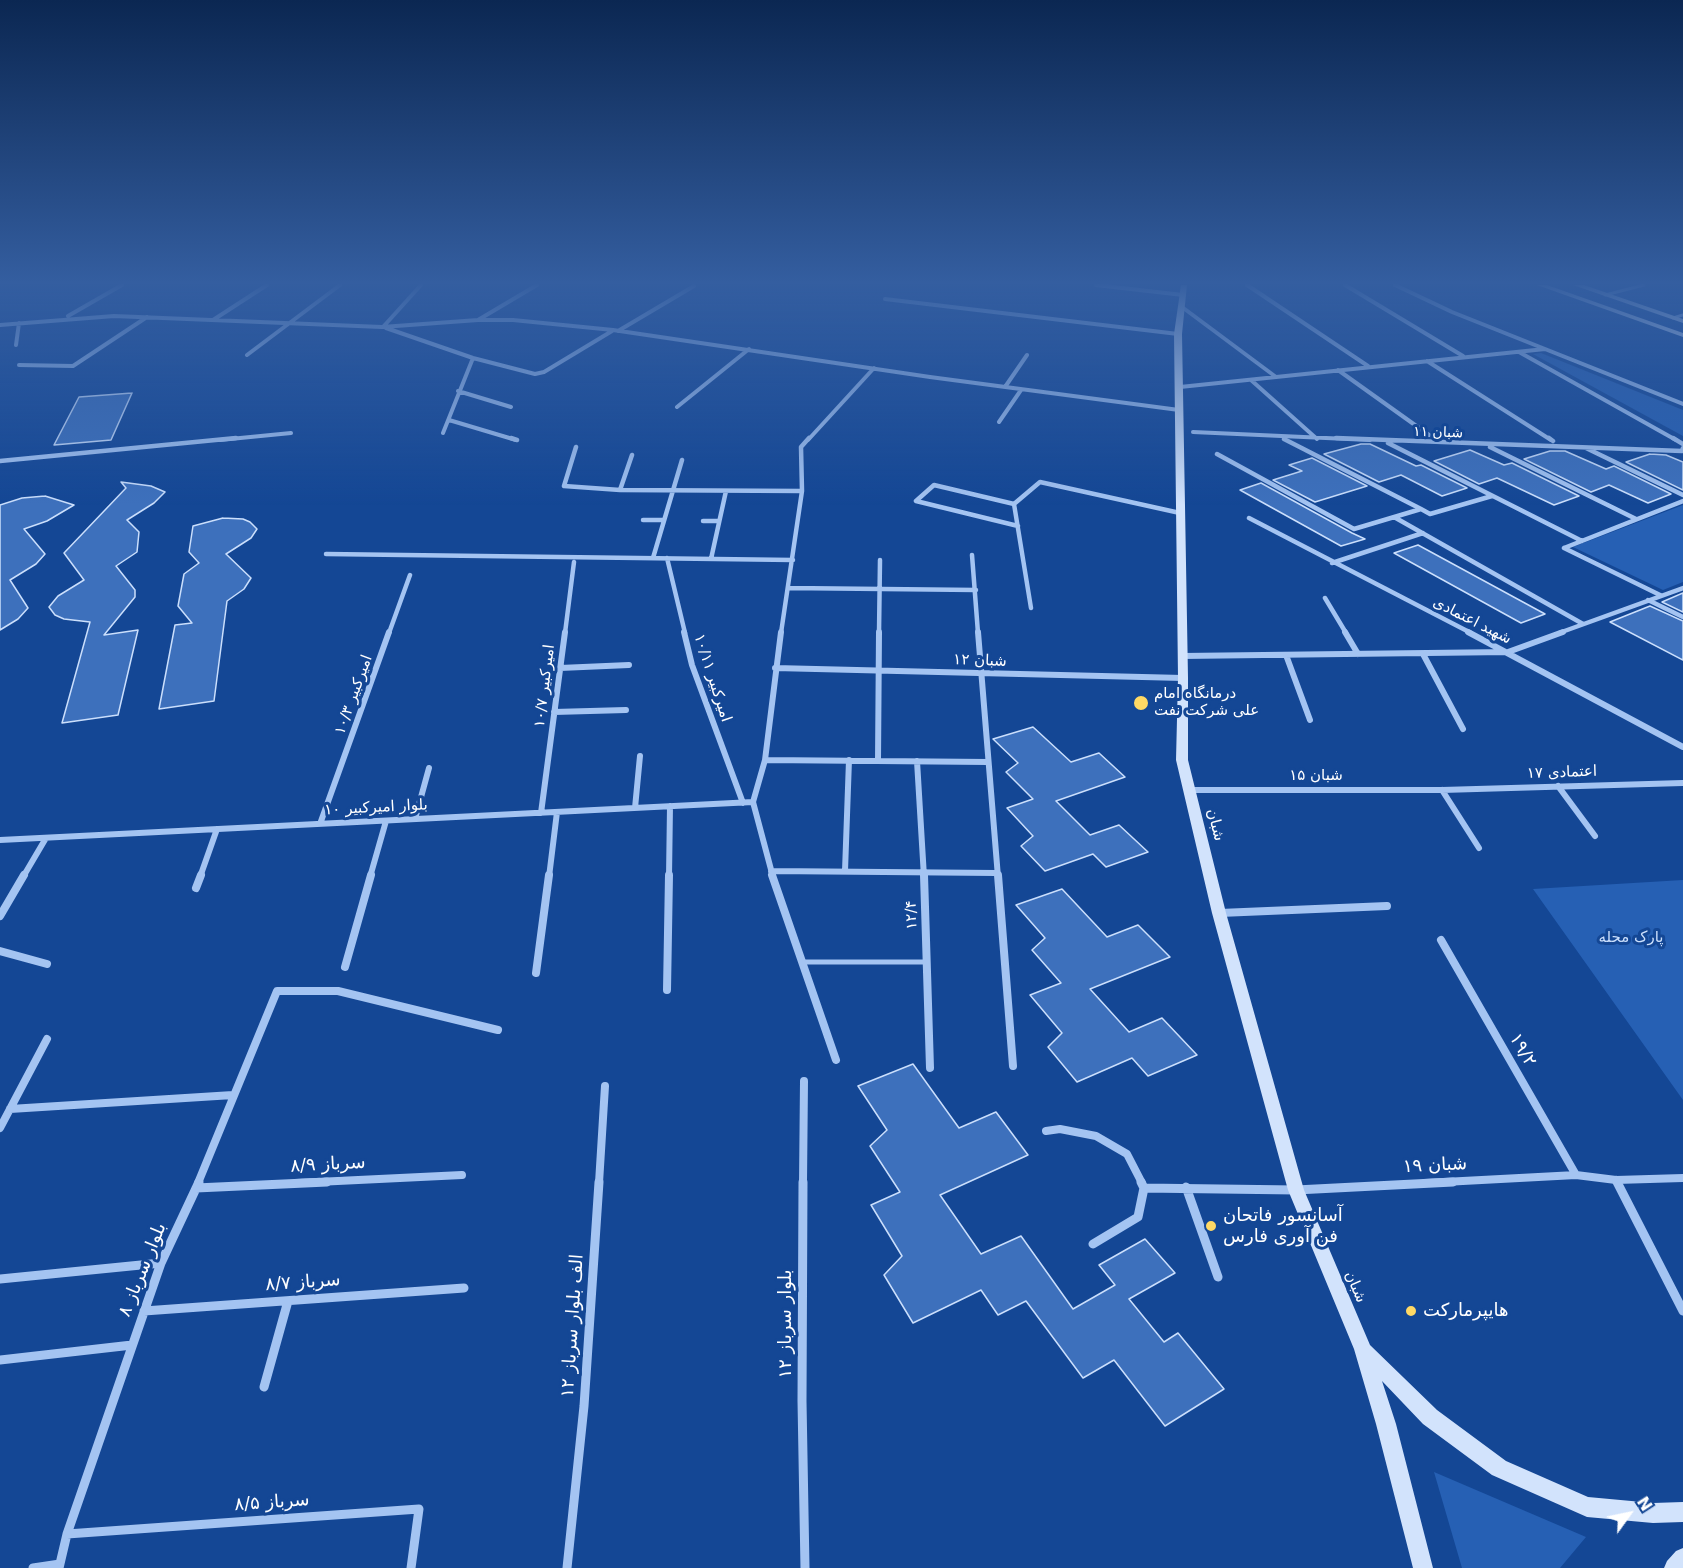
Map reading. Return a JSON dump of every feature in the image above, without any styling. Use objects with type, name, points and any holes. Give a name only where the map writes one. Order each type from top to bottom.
[{"type":"street","points":[[19,365],[73,366],[85,358]]},
{"type":"street","points":[[443,433],[458,391],[474,358]]},
{"type":"street","points":[[475,358],[535,374],[544,372],[568,358]]},
{"type":"street","points":[[677,407],[738,358]]},
{"type":"street","points":[[809,358],[1021,390],[1179,410]]},
{"type":"street","points":[[1005,387],[1025,358]]},
{"type":"street","name":"شبان","points":[[1179,358],[1182,760],[1219,913],[1296,1190],[1363,1349],[1386,1424],[1423,1568]]},
{"type":"street","points":[[1251,358],[1276,377]]},
{"type":"street","points":[[1355,358],[1368,367]]},
{"type":"street","points":[[1180,387],[1443,358]]},
{"type":"street","points":[[1530,358],[1683,448]]},
{"type":"street","points":[[1568,358],[1683,404]]},
{"type":"street","points":[[1426,360],[1553,441]]},
{"type":"street","points":[[836,1060],[771,871],[753,802],[765,760],[775,668],[793,560],[802,491],[801,447],[874,368]]},
{"type":"street","points":[[1338,370],[1429,435]]},
{"type":"street","points":[[1251,380],[1317,439]]},
{"type":"street","points":[[999,422],[1021,390]]},
{"type":"street","points":[[458,391],[511,407]]},
{"type":"street","points":[[449,420],[517,440]]},
{"type":"street","name":"۱۱ شبان","points":[[1193,432],[1487,445],[1683,448]]},
{"type":"street","points":[[0,461],[291,433]]},
{"type":"street","points":[[1281,437],[1430,514],[1492,496]]},
{"type":"street","points":[[1385,441],[1582,541]]},
{"type":"street","points":[[1487,445],[1636,519]]},
{"type":"street","points":[[576,447],[564,486],[620,490],[802,491]]},
{"type":"street","points":[[1584,447],[1683,495]]},
{"type":"street","points":[[1217,454],[1354,529],[1421,509]]},
{"type":"street","points":[[620,490],[632,455]]},
{"type":"street","points":[[653,558],[682,460]]},
{"type":"street","points":[[1014,504],[1040,482],[1180,513]]},
{"type":"street","points":[[1014,504],[934,485],[916,501],[1018,526]]},
{"type":"street","points":[[711,559],[726,490]]},
{"type":"street","points":[[1660,595],[1564,548],[1683,501]]},
{"type":"street","points":[[1014,504],[1031,608]]},
{"type":"street","points":[[1394,517],[1583,624]]},
{"type":"street","name":"شهید اعتمادی","points":[[1249,518],[1682,745]]},
{"type":"street","points":[[643,520],[664,520]]},
{"type":"street","points":[[703,521],[719,521]]},
{"type":"street","points":[[1332,563],[1423,533]]},
{"type":"street","points":[[326,554],[793,560]]},
{"type":"street","points":[[972,555],[1013,1066]]},
{"type":"street","name":"۱۰/۱۱ امیرکبیر","points":[[666,558],[692,665],[743,803]]},
{"type":"street","points":[[878,761],[880,560]]},
{"type":"street","name":"۱۰/۷ امیرکبیر","points":[[541,813],[574,562]]},
{"type":"street","name":"۱۰/۳ امیرکبیر","points":[[320,824],[410,575]]},
{"type":"street","points":[[788,588],[976,590]]},
{"type":"street","points":[[1181,656],[1508,652],[1683,588]]},
{"type":"street","points":[[1325,598],[1358,654]]},
{"type":"street","points":[[1647,600],[1683,617]]},
{"type":"street","points":[[1423,654],[1463,729]]},
{"type":"street","points":[[1286,655],[1310,720]]},
{"type":"street","points":[[560,668],[629,665]]},
{"type":"street","name":"۱۲ شبان","points":[[775,668],[1183,678]]},
{"type":"street","points":[[554,712],[626,710]]},
{"type":"street","points":[[635,808],[640,756]]},
{"type":"street","points":[[765,760],[988,762]]},
{"type":"street","points":[[845,871],[849,760]]},
{"type":"street","name":"۱۲/۴","points":[[917,761],[924,872],[930,1068]]},
{"type":"street","points":[[415,819],[429,768]]},
{"type":"street","name":"۱۷ اعتمادی","points":[[1442,790],[1683,783]]},
{"type":"street","points":[[1558,786],[1595,836]]},
{"type":"street","name":"۱۵ شبان","points":[[1189,790],[1442,790]]},
{"type":"street","points":[[1442,790],[1479,848]]},
{"type":"street","name":"۱۰ بلوار امیرکبیر","points":[[0,840],[753,802]]},
{"type":"street","points":[[667,990],[670,807]]},
{"type":"street","points":[[536,973],[557,812]]},
{"type":"street","points":[[345,967],[386,820]]},
{"type":"street","points":[[196,888],[217,829]]},
{"type":"street","points":[[0,916],[46,838]]},
{"type":"street","points":[[771,871],[996,873]]},
{"type":"street","points":[[1219,913],[1387,906]]},
{"type":"street","name":"۱۹/۲","points":[[1441,940],[1576,1175]]},
{"type":"street","points":[[0,951],[47,964]]},
{"type":"street","name":"۸ بلوار سرباز","points":[[59,1566],[161,1263],[196,1188],[277,991],[338,991],[498,1030]]},
{"type":"street","points":[[0,1128],[47,1039]]},
{"type":"street","name":"۱۲ بلوار سرباز","points":[[804,1081],[802,1401],[805,1568]]},
{"type":"street","name":"۱۲ الف بلوار سرباز","points":[[567,1568],[584,1406],[605,1086]]},
{"type":"street","points":[[10,1109],[233,1095]]},
{"type":"street","points":[[1046,1131],[1060,1130],[1096,1136],[1127,1154],[1144,1188],[1138,1217],[1093,1244]]},
{"type":"street","name":"۸/۹ سرباز","points":[[196,1188],[462,1175]]},
{"type":"street","name":"۱۹ شبان","points":[[1144,1188],[1296,1190],[1576,1175],[1616,1180],[1683,1178]]},
{"type":"street","points":[[1616,1180],[1683,1311]]},
{"type":"street","points":[[1186,1187],[1218,1277]]},
{"type":"street","points":[[0,1279],[161,1263]]},
{"type":"street","name":"۸/۷ سرباز","points":[[144,1311],[464,1288]]},
{"type":"street","points":[[264,1387],[288,1301]]},
{"type":"street","points":[[0,1360],[132,1345]]},
{"type":"street","points":[[1363,1349],[1430,1417],[1499,1468],[1587,1507],[1653,1513],[1683,1512]]},
{"type":"street","name":"۸/۵ سرباز","points":[[68,1534],[419,1509],[411,1568]]},
{"type":"street","points":[[1674,1568],[1683,1558]]},
{"type":"street","points":[[33,1568],[59,1566]]},
{"type":"lane","points":[[802,962],[927,962]]},
{"type":"green space","points":[[1541,358],[1554,358],[1683,410],[1683,436]]},
{"type":"green space","points":[[1683,505],[1683,582],[1663,590],[1573,547]]},
{"type":"green space","name":"پارک محله","points":[[1683,880],[1683,1100],[1533,889]]},
{"type":"green space","points":[[1434,1472],[1586,1537],[1560,1568],[1462,1568]]},
{"type":"building","points":[[132,393],[111,440],[54,445],[79,397]]},
{"type":"building","points":[[1361,444],[1370,444],[1416,466],[1421,465],[1467,488],[1442,496],[1401,475],[1379,482],[1324,454]]},
{"type":"building","points":[[1470,450],[1504,465],[1512,463],[1579,496],[1554,505],[1497,478],[1479,484],[1434,461]]},
{"type":"building","points":[[1550,451],[1565,451],[1606,469],[1614,466],[1671,494],[1648,503],[1609,485],[1591,492],[1524,459]]},
{"type":"building","points":[[1650,454],[1666,455],[1683,462],[1683,490],[1626,462]]},
{"type":"building","points":[[1312,458],[1367,486],[1315,502],[1273,480],[1302,471],[1289,465]]},
{"type":"building","points":[[121,482],[151,486],[165,492],[154,503],[127,520],[139,532],[137,552],[116,566],[135,590],[135,597],[104,635],[138,630],[118,715],[62,723],[90,622],[64,619],[55,615],[49,607],[58,596],[84,580],[64,553],[126,488]]},
{"type":"building","points":[[1261,483],[1365,539],[1341,546],[1240,490]]},
{"type":"building","points":[[45,496],[74,505],[47,521],[24,529],[45,554],[36,564],[10,580],[28,608],[18,619],[0,630],[0,505],[22,498]]},
{"type":"building","points":[[223,518],[243,519],[257,529],[251,538],[226,554],[251,578],[244,589],[227,601],[214,701],[159,709],[175,625],[192,623],[178,606],[184,574],[199,563],[189,552],[193,526]]},
{"type":"building","points":[[1418,545],[1545,614],[1521,623],[1394,553]]},
{"type":"building","points":[[1683,593],[1683,612],[1662,602]]},
{"type":"building","points":[[1650,606],[1683,621],[1683,660],[1610,622]]},
{"type":"building","points":[[1033,727],[1071,762],[1099,753],[1125,777],[1056,801],[1090,835],[1119,825],[1148,852],[1106,867],[1093,854],[1045,871],[1021,846],[1033,836],[1007,808],[1033,799],[1006,772],[1018,763],[993,739]]},
{"type":"building","points":[[1062,889],[1107,937],[1138,925],[1170,957],[1090,989],[1129,1032],[1162,1018],[1197,1055],[1148,1076],[1132,1058],[1077,1082],[1048,1047],[1062,1033],[1030,995],[1061,983],[1032,950],[1045,938],[1016,905]]},
{"type":"building","points":[[913,1064],[959,1128],[996,1112],[1028,1155],[940,1195],[981,1254],[1021,1236],[1073,1309],[1115,1285],[1099,1265],[1145,1239],[1175,1273],[1129,1299],[1164,1342],[1178,1333],[1224,1389],[1165,1426],[1114,1360],[1083,1378],[1026,1301],[998,1315],[981,1290],[913,1323],[884,1275],[902,1256],[871,1205],[900,1192],[870,1146],[887,1130],[858,1086]]},
{"type":"place","name":"درمانگاه امام علی شرکت نفت","points":[[1141,703]]},
{"type":"place","name":"آسانسور فاتحان فن آوری فارس","points":[[1211,1226]]},
{"type":"place","name":"هایپرمارکت","points":[[1411,1311]]}]
